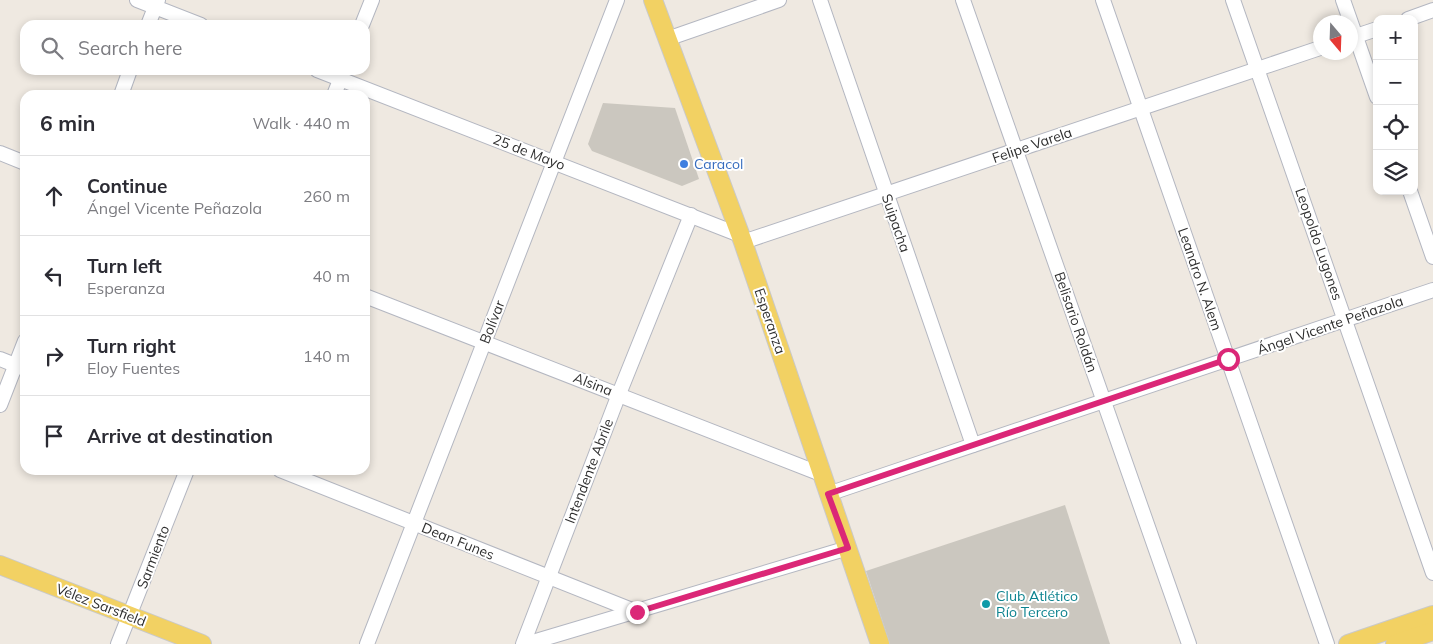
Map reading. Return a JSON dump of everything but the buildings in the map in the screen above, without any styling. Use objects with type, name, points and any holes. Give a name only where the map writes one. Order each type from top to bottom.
[{"type":"main road","name":"Esperanza","points":[[653,0],[742,239],[880,644]]},
{"type":"main road","name":"Vélez Sarsfield","points":[[0,565],[202,644]]},
{"type":"main road","points":[[1348,644],[1433,615]]},
{"type":"main road","points":[[1395,644],[1433,631]]},
{"type":"street","points":[[137,0],[156,3],[192,20]]},
{"type":"street","points":[[364,20],[372,0]]},
{"type":"street","name":"Bolívar","points":[[367,644],[617,0]]},
{"type":"street","points":[[667,39],[779,0]]},
{"type":"street","name":"Suipacha","points":[[820,0],[973,445]]},
{"type":"street","name":"Belisario Roldán","points":[[963,0],[1189,644]]},
{"type":"street","name":"Leandro N. Alem","points":[[1103,0],[1327,644]]},
{"type":"street","name":"Leopoldo Lugones","points":[[1233,0],[1433,573]]},
{"type":"street","points":[[1343,0],[1347,15]]},
{"type":"street","points":[[150,20],[156,3]]},
{"type":"street","points":[[1418,15],[1433,10]]},
{"type":"street","points":[[1358,35],[1373,30]]},
{"type":"street","name":"Felipe Varela","points":[[742,239],[886,194],[1313,50]]},
{"type":"street","points":[[1358,50],[1373,87]]},
{"type":"street","points":[[123,90],[128,75]]},
{"type":"street","points":[[336,90],[342,75]]},
{"type":"street","name":"25 de Mayo","points":[[342,75],[554,162],[691,215],[742,239]]},
{"type":"street","points":[[0,153],[20,161]]},
{"type":"street","points":[[1411,195],[1433,257]]},
{"type":"street","name":"Intendente Abrile","points":[[524,644],[619,394],[691,215]]},
{"type":"street","name":"Ángel Vicente Peñazola","points":[[828,494],[1433,290]]},
{"type":"street","name":"Alsina","points":[[370,298],[821,474]]},
{"type":"street","points":[[0,359],[20,367],[0,405]]},
{"type":"street","name":"Sarmiento","points":[[118,644],[185,475]]},
{"type":"street","name":"Dean Funes","points":[[293,475],[637,612]]},
{"type":"street","points":[[524,644],[848,548]]},
{"type":"place","name":"Caracol","points":[[684,164]]},
{"type":"place","name":"Club Atlético Río Tercero","points":[[986,604]]},
{"type":"route","points":[[637,612],[848,548],[828,494],[1228,359]]}]
